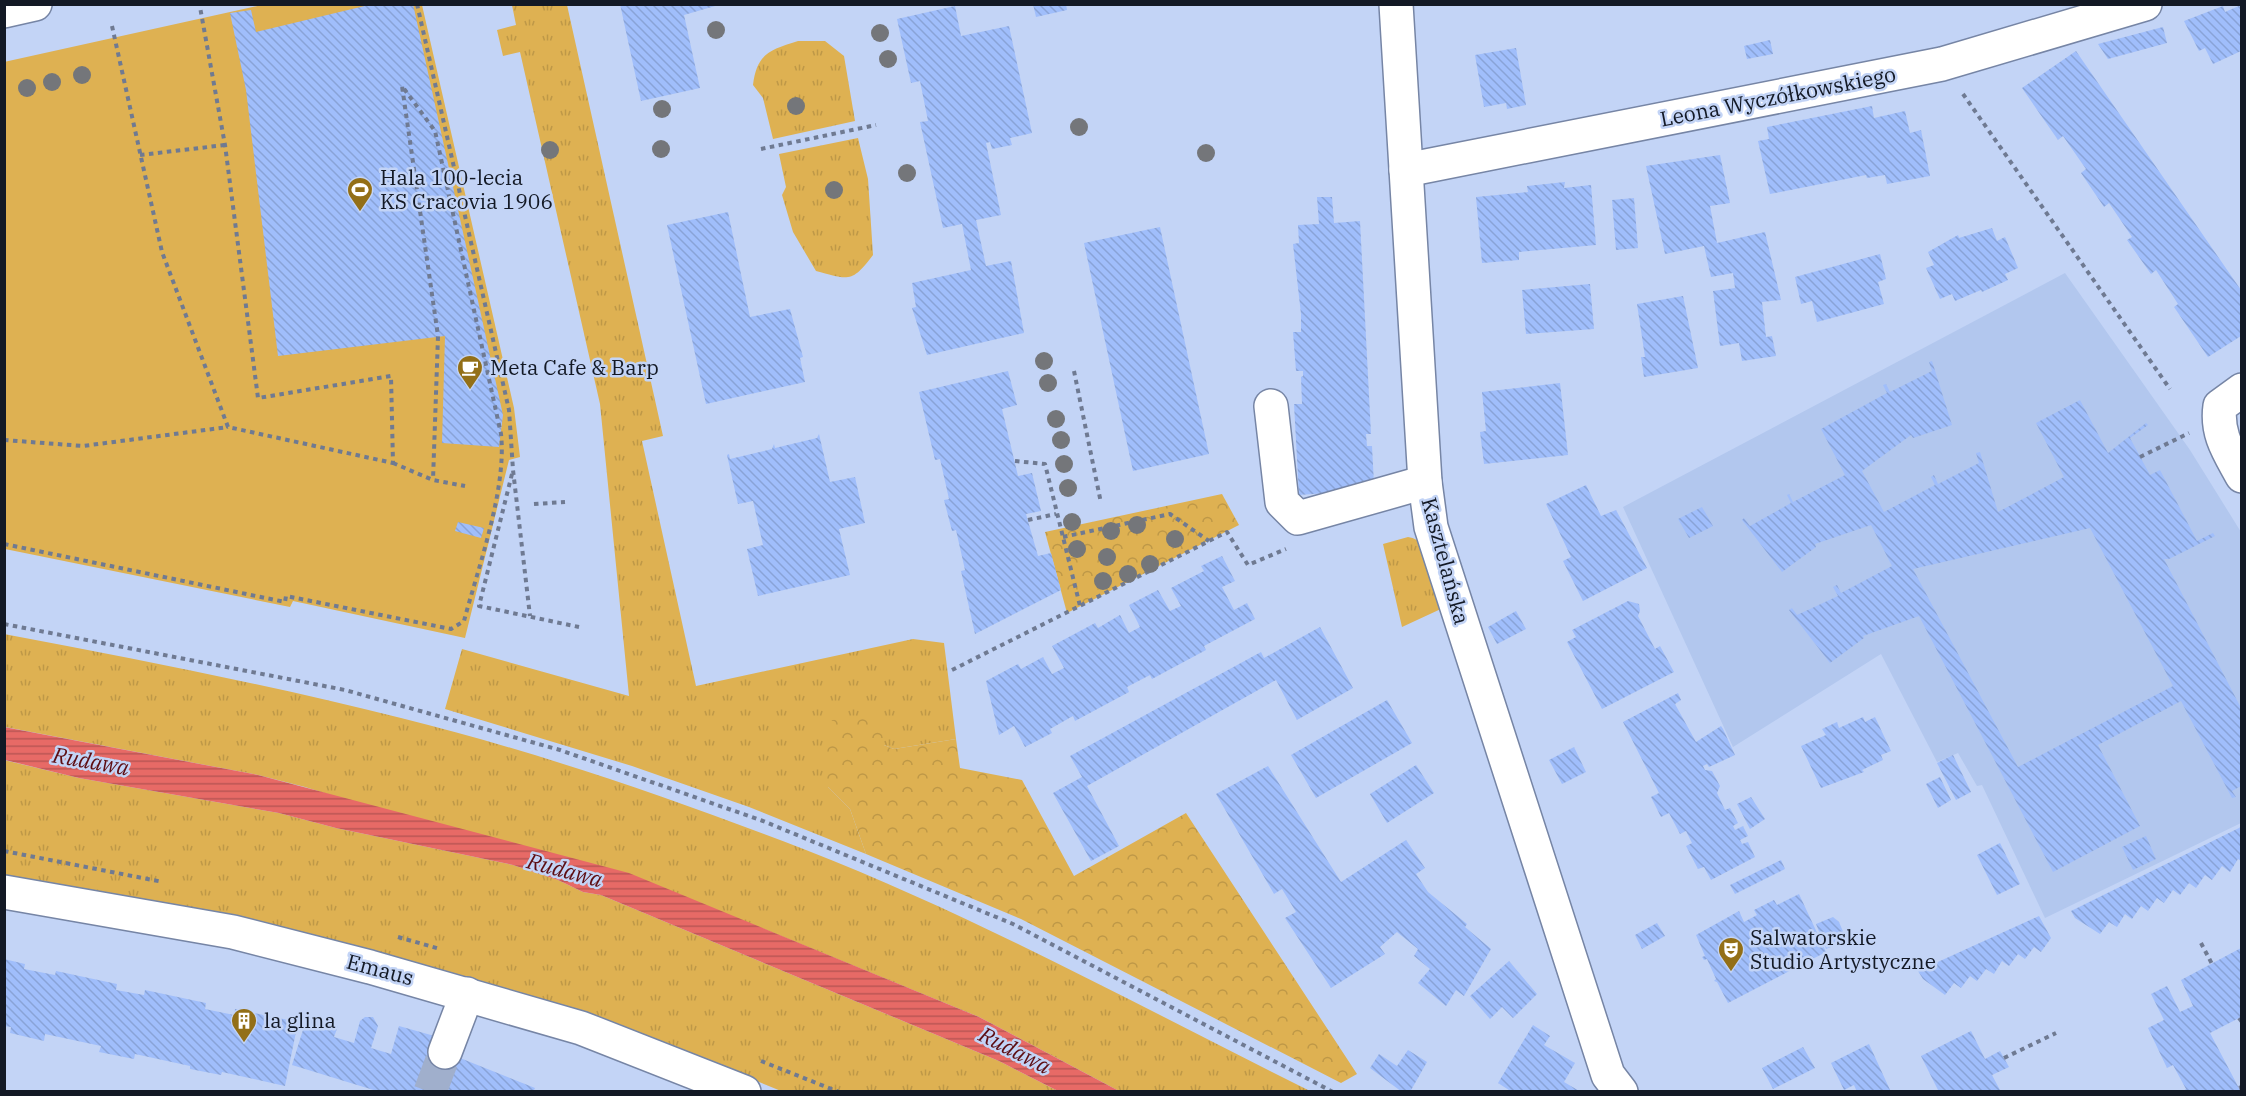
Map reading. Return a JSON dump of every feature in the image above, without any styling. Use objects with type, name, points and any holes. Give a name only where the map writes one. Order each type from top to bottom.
[{"type":"street","points":[[4,11],[35,4]]},
{"type":"street","name":"Kasztelańska","points":[[1396,4],[1425,482],[1431,527],[1608,1075],[1622,1092]]},
{"type":"street","name":"Leona Wyczółkowskiego","points":[[1406,170],[1942,64],[2145,4]]},
{"type":"street","points":[[2231,398],[2218,423],[2221,437],[2241,476]]},
{"type":"street","points":[[1271,406],[1282,502],[1298,518],[1425,482]]},
{"type":"street","name":"Emaus","points":[[4,892],[234,932],[466,994],[581,1028],[744,1092]]},
{"type":"street","points":[[445,1052],[466,994]]},
{"type":"path","points":[[417,4],[509,410],[513,470],[530,616]]},
{"type":"path","points":[[200,7],[225,146],[258,398],[391,376],[393,463]]},
{"type":"path","points":[[112,26],[162,252],[228,427]]},
{"type":"path","points":[[1942,64],[2170,389]]},
{"type":"path","points":[[4,544],[285,602],[286,596],[451,629],[464,621],[490,523],[503,451],[435,131],[402,86],[438,336],[433,480]]},
{"type":"path","points":[[760,149],[876,125]]},
{"type":"path","points":[[140,155],[225,146]]},
{"type":"path","points":[[1074,371],[1101,503]]},
{"type":"path","points":[[4,440],[83,446],[228,427],[393,463],[433,480],[465,486]]},
{"type":"path","points":[[2140,458],[2194,430]]},
{"type":"path","points":[[1015,461],[1045,464],[1080,606]]},
{"type":"path","points":[[513,470],[479,606],[579,627]]},
{"type":"path","points":[[534,504],[565,502]]},
{"type":"path","points":[[1028,520],[1056,514]]},
{"type":"path","points":[[1063,537],[1170,514],[1209,541]]},
{"type":"path","points":[[952,670],[1227,532],[1248,565],[1291,547]]},
{"type":"path","points":[[4,624],[345,690],[560,750],[764,820],[1012,924],[1333,1092]]},
{"type":"path","points":[[2201,943],[2212,964]]},
{"type":"path","points":[[2004,1058],[2056,1033]]},
{"type":"shaded area","points":[[2065,273],[2190,450],[2241,532],[2241,823],[2045,918],[1982,785],[1977,786],[1958,753],[1937,762],[1881,654],[1733,747],[1623,507]]},
{"type":"green space","points":[[262,5],[422,5],[514,408],[520,457],[509,460],[465,638],[293,601],[290,607],[5,549],[4,62]]},
{"type":"green space","points":[[512,5],[567,5],[663,436],[642,441],[696,686],[913,639],[944,643],[956,739],[894,749],[884,745],[828,787],[850,809],[866,854],[749,807],[632,766],[445,709],[462,649],[629,696],[600,404],[520,52],[503,56],[497,30],[516,25]]},
{"type":"green space","points":[[798,41],[825,41],[844,56],[855,121],[773,139],[763,98],[753,85],[755,74],[766,54]]},
{"type":"green space","points":[[858,138],[868,179],[873,255],[860,271],[849,277],[843,277],[816,271],[793,232],[782,195],[786,187],[779,154]]},
{"type":"green space","points":[[1222,494],[1239,525],[1067,613],[1045,532]]},
{"type":"green space","points":[[1408,537],[1424,546],[1429,555],[1443,608],[1402,627],[1383,544]]},
{"type":"green space","points":[[4,634],[203,673],[401,718],[555,761],[656,795],[871,876],[998,934],[1310,1091],[1119,1091],[979,1017],[764,929],[305,787],[258,775],[5,727]]},
{"type":"green space","points":[[880,718],[884,745],[894,749],[956,739],[960,768],[1022,780],[1074,876],[1186,813],[1357,1074],[1341,1083],[1021,919],[866,854],[850,809],[828,787],[823,747],[832,720]]},
{"type":"green space","points":[[4,760],[79,778],[279,813],[336,828],[513,865],[558,880],[583,892],[601,895],[999,1061],[1058,1091],[781,1091],[610,1021],[359,947],[239,918],[5,877]]},
{"type":"water","name":"Rudawa","points":[[4,727],[258,775],[629,873],[979,1017],[1119,1091],[1058,1091],[999,1061],[601,895],[583,892],[558,880],[513,865],[336,828],[279,813],[79,778],[5,760]]},
{"type":"building","name":"Hala 100-lecia KS Cracovia 1906","points":[[373,4],[413,4],[503,415],[499,447],[442,443],[445,336],[278,356],[246,90],[230,13],[251,10],[256,32]]},
{"type":"building","points":[[620,4],[722,4],[684,15],[700,88],[641,101]]},
{"type":"building","points":[[1033,4],[1066,4],[1067,10],[1036,17]]},
{"type":"building","points":[[2241,5],[2241,51],[2213,64],[2205,48],[2199,51],[2184,21],[2223,6],[2225,12]]},
{"type":"building","points":[[955,6],[961,36],[1009,26],[1032,133],[1010,138],[1012,145],[992,149],[990,142],[986,143],[1001,215],[976,220],[986,266],[1011,261],[1024,333],[927,355],[912,308],[916,307],[912,283],[971,270],[962,224],[943,228],[920,122],[928,121],[920,81],[911,83],[897,19]]},
{"type":"building","points":[[2163,27],[2167,43],[2108,59],[2098,44]]},
{"type":"building","points":[[1770,40],[1773,54],[1747,59],[1744,46]]},
{"type":"building","points":[[1516,48],[1526,105],[1507,109],[1506,103],[1484,107],[1475,55]]},
{"type":"building","points":[[2076,51],[2241,290],[2241,336],[2208,357],[2174,307],[2178,304],[2156,270],[2151,274],[2127,240],[2132,237],[2109,203],[2104,207],[2081,173],[2086,169],[2063,136],[2058,140],[2022,88]]},
{"type":"building","points":[[1872,106],[1874,118],[1905,111],[1910,133],[1921,130],[1930,176],[1887,184],[1885,175],[1867,178],[1866,175],[1770,194],[1758,141],[1769,139],[1767,127]]},
{"type":"building","points":[[1720,155],[1730,203],[1710,206],[1717,243],[1765,232],[1781,300],[1762,302],[1766,337],[1772,336],[1776,356],[1742,361],[1739,343],[1720,346],[1713,291],[1735,288],[1733,273],[1711,277],[1704,246],[1665,254],[1646,166]]},
{"type":"building","points":[[1565,182],[1564,188],[1591,185],[1596,245],[1519,252],[1519,260],[1482,263],[1476,197],[1528,192],[1527,186]]},
{"type":"building","points":[[1317,197],[1332,197],[1334,223],[1360,221],[1371,434],[1366,434],[1367,446],[1372,446],[1374,484],[1354,491],[1299,495],[1294,404],[1302,404],[1301,377],[1303,371],[1296,371],[1293,332],[1301,332],[1301,314],[1293,244],[1299,243],[1298,225],[1319,224]]},
{"type":"building","points":[[1634,198],[1638,248],[1616,250],[1612,200]]},
{"type":"building","points":[[728,212],[750,317],[790,309],[803,357],[800,358],[805,382],[706,404],[667,225]]},
{"type":"building","points":[[1160,227],[1209,454],[1133,471],[1084,243]]},
{"type":"building","points":[[1992,228],[1997,241],[2005,237],[2018,268],[2005,274],[2008,280],[1982,292],[1981,290],[1955,301],[1952,294],[1940,299],[1926,268],[1934,265],[1928,252],[1958,235],[1959,238]]},
{"type":"building","points":[[1880,254],[1886,279],[1878,282],[1884,304],[1817,322],[1812,301],[1801,304],[1795,277]]},
{"type":"building","points":[[1590,284],[1594,329],[1526,334],[1522,290]]},
{"type":"building","points":[[1683,296],[1698,368],[1644,377],[1641,357],[1645,357],[1637,304]]},
{"type":"building","points":[[1932,361],[1952,425],[1913,438],[1911,435],[1862,471],[1884,512],[1935,485],[1931,477],[1934,475],[1938,484],[1979,463],[1976,453],[1980,452],[1998,512],[2064,477],[2036,423],[2080,400],[2108,453],[2146,423],[2148,425],[2130,438],[2150,475],[2160,470],[2197,541],[2213,533],[2215,536],[2169,559],[2164,559],[2241,708],[2241,786],[2232,791],[2236,797],[2232,798],[2181,701],[2098,745],[2140,826],[2053,872],[1919,616],[1863,636],[1864,638],[1830,663],[1789,610],[1792,608],[1797,615],[1838,596],[1833,587],[1837,585],[1841,593],[1892,566],[1871,525],[1815,544],[1816,547],[1782,572],[1742,520],[1744,518],[1750,526],[1791,503],[1787,495],[1789,494],[1793,502],[1845,475],[1821,429],[1887,393],[1883,385],[1886,384],[1890,392],[1932,371],[1929,362]],"holes":[[[2090,528],[2173,686],[2018,767],[1913,569]]]},
{"type":"building","points":[[1008,371],[1017,405],[1002,409],[1018,476],[1032,473],[1041,511],[1026,514],[1038,556],[1051,553],[1061,590],[975,634],[961,571],[965,570],[956,530],[952,531],[944,500],[949,499],[940,459],[935,460],[919,392]]},
{"type":"building","points":[[1560,383],[1568,455],[1484,464],[1480,432],[1486,431],[1482,392]]},
{"type":"building","points":[[819,434],[830,482],[855,477],[865,523],[839,529],[850,575],[758,596],[747,549],[763,545],[753,501],[738,504],[727,455],[729,454],[730,459],[772,449],[774,444],[775,448],[817,438]]},
{"type":"building","points":[[1586,485],[1601,516],[1616,510],[1647,568],[1583,601],[1563,561],[1571,557],[1546,504]]},
{"type":"building","points":[[1702,507],[1713,526],[1689,538],[1678,519]]},
{"type":"building","points":[[458,522],[484,528],[481,538],[455,531]]},
{"type":"building","points":[[1222,556],[1235,581],[1222,587],[1234,610],[1247,603],[1255,619],[1204,646],[1206,650],[1152,679],[1150,675],[1127,687],[1129,692],[1075,721],[1073,716],[1050,729],[1052,733],[1025,747],[1014,726],[999,735],[986,681],[1018,664],[1021,669],[1043,657],[1052,674],[1064,668],[1052,646],[1095,623],[1098,628],[1120,615],[1129,633],[1140,627],[1129,605],[1158,590],[1170,611],[1181,606],[1171,588],[1204,571],[1201,566]]},
{"type":"building","points":[[1628,601],[1639,604],[1638,616],[1655,649],[1660,646],[1674,672],[1602,709],[1567,642],[1576,637],[1572,630]]},
{"type":"building","points":[[1516,611],[1526,629],[1497,644],[1488,627]]},
{"type":"building","points":[[1320,627],[1353,688],[1297,720],[1276,680],[1087,786],[1119,846],[1091,861],[1053,793],[1082,777],[1070,756],[1261,652],[1264,658]]},
{"type":"building","points":[[1678,693],[1681,700],[1675,704],[1696,742],[1721,726],[1723,729],[1735,755],[1709,767],[1707,764],[1703,766],[1705,770],[1712,771],[1720,786],[1717,793],[1725,810],[1730,808],[1738,823],[1733,826],[1735,830],[1743,826],[1748,836],[1740,840],[1742,844],[1748,842],[1755,857],[1711,880],[1704,867],[1698,869],[1686,846],[1692,843],[1686,831],[1680,834],[1669,813],[1661,817],[1651,797],[1659,793],[1623,722]]},
{"type":"building","points":[[1387,700],[1412,743],[1316,798],[1291,755]]},
{"type":"building","points":[[1863,717],[1865,722],[1875,717],[1891,751],[1881,755],[1883,760],[1862,770],[1864,772],[1821,788],[1801,746],[1826,735],[1822,729],[1837,722],[1839,728]]},
{"type":"building","points":[[1574,747],[1586,772],[1562,784],[1549,760]]},
{"type":"building","points":[[1953,755],[1971,792],[1956,800],[1937,763]]},
{"type":"building","points":[[1416,765],[1434,793],[1387,823],[1370,794]]},
{"type":"building","points":[[1268,766],[1341,882],[1406,840],[1425,868],[1416,874],[1428,892],[1467,924],[1465,927],[1491,949],[1464,996],[1456,990],[1446,1006],[1418,983],[1430,969],[1414,956],[1418,949],[1397,932],[1380,947],[1385,954],[1331,988],[1285,918],[1296,912],[1282,889],[1274,894],[1216,794]]},
{"type":"building","points":[[1940,777],[1951,800],[1938,808],[1926,784]]},
{"type":"building","points":[[1751,797],[1765,819],[1750,829],[1737,804]]},
{"type":"building","points":[[2241,827],[2241,861],[2238,859],[2230,872],[2222,866],[2212,880],[2205,875],[2196,888],[2189,883],[2180,895],[2173,890],[2164,903],[2157,898],[2148,911],[2141,906],[2132,919],[2125,914],[2117,927],[2109,922],[2100,934],[2075,918],[2071,911]]},
{"type":"building","points":[[2146,836],[2156,859],[2133,870],[2122,847]]},
{"type":"building","points":[[2000,843],[2020,884],[1997,895],[1977,855]]},
{"type":"building","points":[[1781,860],[1785,869],[1735,894],[1730,885]]},
{"type":"building","points":[[1799,894],[1826,952],[1728,1003],[1717,982],[1714,981],[1716,979],[1707,959],[1704,960],[1702,957],[1705,956],[1696,935],[1739,911],[1744,922],[1757,915],[1754,910],[1774,900],[1777,905]]},
{"type":"building","points":[[2039,916],[2051,938],[2041,952],[2034,947],[2025,959],[2018,954],[2009,966],[2002,961],[1994,974],[1986,969],[1977,981],[1970,976],[1961,988],[1954,983],[1945,995],[1923,979],[1918,971]]},
{"type":"building","points":[[1833,917],[1839,922],[1847,941],[1826,949],[1816,924]]},
{"type":"building","points":[[1657,923],[1665,936],[1642,949],[1635,935]]},
{"type":"building","points":[[2241,948],[2241,1017],[2210,1033],[2241,1092],[2182,1092],[2186,1089],[2173,1065],[2167,1068],[2148,1028],[2164,1020],[2151,994],[2167,986],[2180,1012],[2193,1006],[2181,980]]},
{"type":"building","points":[[4,959],[25,964],[24,969],[55,975],[56,971],[117,984],[116,990],[144,995],[145,990],[206,1003],[205,1009],[234,1015],[235,1009],[298,1022],[285,1086],[222,1072],[221,1075],[190,1069],[190,1066],[135,1054],[134,1059],[99,1052],[101,1046],[45,1034],[44,1041],[10,1033],[11,1027],[4,1026]]},
{"type":"building","points":[[1509,961],[1537,994],[1513,1018],[1502,1007],[1490,1019],[1470,996]]},
{"type":"building","points":[[307,1017],[338,1026],[334,1037],[354,1043],[360,1021],[365,1017],[373,1017],[378,1026],[371,1048],[391,1054],[399,1026],[438,1037],[445,1052],[535,1088],[533,1092],[380,1092],[292,1065]]},
{"type":"building","points":[[1533,1025],[1550,1036],[1544,1045],[1575,1063],[1564,1082],[1581,1092],[1512,1092],[1498,1083]]},
{"type":"building","points":[[1971,1031],[1985,1059],[2000,1051],[2009,1067],[1992,1075],[2001,1092],[1939,1092],[1921,1056]]},
{"type":"building","points":[[1869,1044],[1891,1092],[1857,1092],[1854,1085],[1844,1090],[1831,1063]]},
{"type":"building","points":[[1803,1047],[1815,1068],[1773,1089],[1762,1068]]},
{"type":"building","points":[[1408,1050],[1427,1062],[1410,1092],[1402,1092],[1370,1068],[1379,1054],[1397,1066]]},
{"type":"tunnel","points":[[430,1092],[445,1052]]},
{"type":"place","name":"Hala 100-lecia KS Cracovia 1906","points":[[360,213]]},
{"type":"place","name":"Meta Cafe & Barp","points":[[470,391]]},
{"type":"place","name":"Salwatorskie Studio Artystyczne","points":[[1731,973]]},
{"type":"place","name":"la glina","points":[[244,1044]]}]
